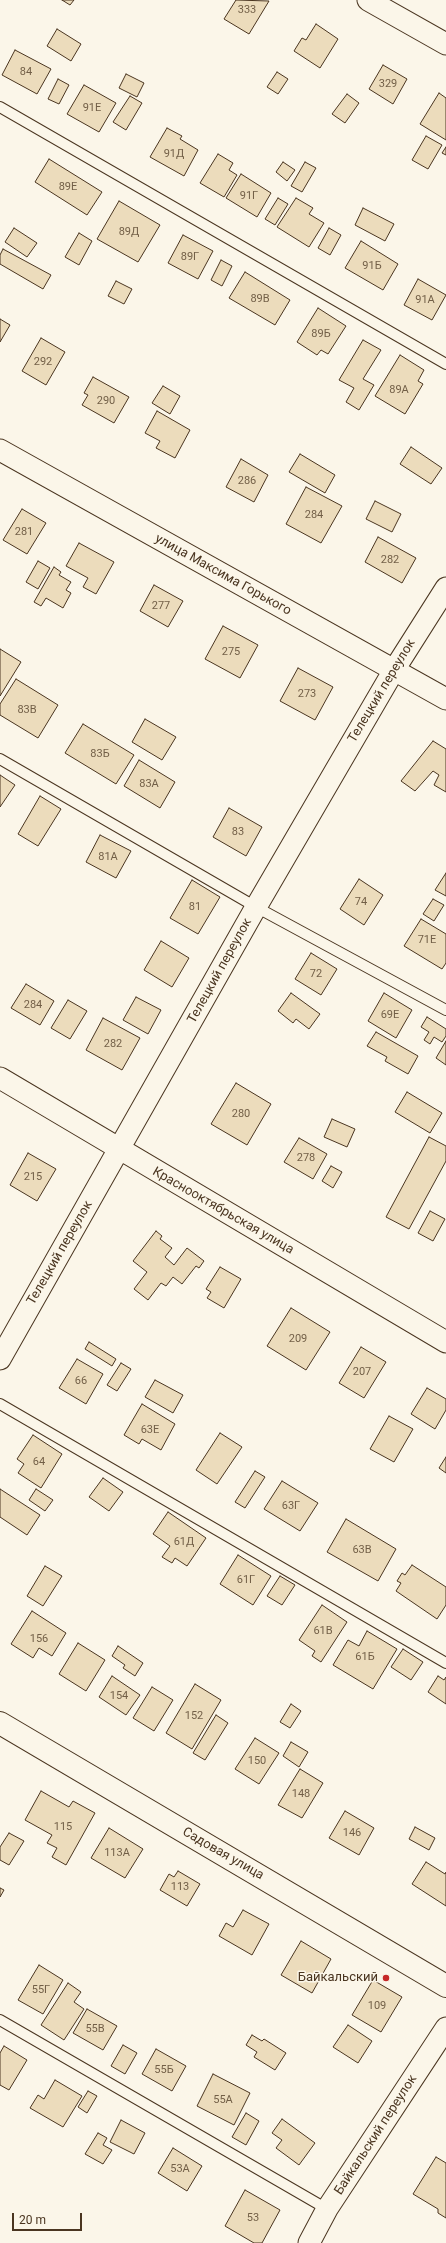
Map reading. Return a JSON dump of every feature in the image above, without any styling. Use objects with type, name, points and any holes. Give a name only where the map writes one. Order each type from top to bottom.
[{"type":"main road","name":"Садовая улица","points":[[0,1723],[446,1986]]},
{"type":"street","points":[[368,0],[446,44]]},
{"type":"street","name":"улица Максима Горького","points":[[0,450],[446,699]]},
{"type":"street","name":"Телецкий переулок","points":[[0,1359],[256,906],[394,670],[446,588]]},
{"type":"street","name":"Краснооктябрьская улица","points":[[0,1078],[119,1150],[446,1342]]},
{"type":"street","name":"Байкальский переулок","points":[[308,2243],[326,2209],[446,2028]]},
{"type":"lane","points":[[0,107],[446,364]]},
{"type":"lane","points":[[0,759],[256,906],[446,1010]]},
{"type":"lane","points":[[0,1404],[446,1663]]},
{"type":"lane","points":[[0,2020],[326,2209]]},
{"type":"building","points":[[62,0],[74,0],[70,5]]},
{"type":"building","points":[[236,0],[269,1],[249,34],[224,19]]},
{"type":"building","points":[[316,24],[338,39],[320,68],[294,51],[302,38],[306,40]]},
{"type":"building","points":[[57,29],[81,44],[71,61],[47,46]]},
{"type":"building","points":[[15,50],[51,69],[37,94],[2,75]]},
{"type":"building","points":[[383,65],[407,79],[393,104],[369,89]]},
{"type":"building","points":[[277,72],[288,79],[278,94],[267,87]]},
{"type":"building","points":[[126,74],[144,83],[137,97],[119,88]]},
{"type":"building","points":[[58,79],[69,85],[59,104],[48,99]]},
{"type":"building","points":[[84,85],[116,103],[99,132],[67,114]]},
{"type":"building","points":[[439,93],[446,98],[446,140],[420,124]]},
{"type":"building","points":[[347,94],[359,103],[345,123],[332,114]]},
{"type":"building","points":[[130,96],[142,103],[126,130],[113,122]]},
{"type":"building","points":[[167,128],[182,136],[180,139],[198,150],[184,176],[150,157]]},
{"type":"building","points":[[426,136],[442,145],[428,169],[412,160]]},
{"type":"building","points":[[446,147],[446,155],[442,153]]},
{"type":"building","points":[[218,154],[233,163],[229,170],[237,175],[224,197],[200,183]]},
{"type":"building","points":[[49,159],[102,192],[87,215],[35,182]]},
{"type":"building","points":[[283,162],[295,170],[287,181],[276,172]]},
{"type":"building","points":[[305,162],[316,168],[302,192],[291,186]]},
{"type":"building","points":[[241,174],[271,193],[257,217],[226,198]]},
{"type":"building","points":[[278,198],[288,204],[275,225],[265,219]]},
{"type":"building","points":[[296,198],[313,208],[309,214],[324,223],[309,247],[277,227]]},
{"type":"building","points":[[119,201],[160,225],[138,262],[97,239]]},
{"type":"building","points":[[363,208],[394,224],[385,241],[355,225]]},
{"type":"building","points":[[14,228],[37,243],[27,257],[5,242]]},
{"type":"building","points":[[329,228],[341,235],[330,255],[318,248]]},
{"type":"building","points":[[79,233],[92,241],[79,265],[65,257]]},
{"type":"building","points":[[183,235],[213,251],[198,279],[168,263]]},
{"type":"building","points":[[361,241],[398,264],[383,290],[345,268]]},
{"type":"building","points":[[3,249],[51,275],[43,289],[0,264],[0,255]]},
{"type":"building","points":[[221,260],[232,266],[222,286],[211,280]]},
{"type":"building","points":[[245,272],[290,300],[275,325],[229,298]]},
{"type":"building","points":[[418,279],[446,295],[432,320],[404,305]]},
{"type":"building","points":[[116,281],[132,289],[124,304],[108,296]]},
{"type":"building","points":[[318,308],[346,326],[328,354],[321,350],[317,355],[297,342]]},
{"type":"building","points":[[0,319],[10,325],[0,342]]},
{"type":"building","points":[[41,338],[65,352],[46,385],[22,371]]},
{"type":"building","points":[[363,340],[381,350],[363,379],[374,385],[359,410],[346,402],[354,388],[339,380]]},
{"type":"building","points":[[400,355],[424,370],[418,381],[423,384],[405,414],[375,396]]},
{"type":"building","points":[[93,377],[129,397],[114,423],[82,405],[88,395],[84,393]]},
{"type":"building","points":[[163,386],[180,396],[170,414],[152,403]]},
{"type":"building","points":[[157,411],[190,430],[175,458],[156,448],[160,441],[145,433]]},
{"type":"building","points":[[411,447],[442,468],[431,484],[400,464]]},
{"type":"building","points":[[300,454],[335,475],[325,493],[289,472]]},
{"type":"building","points":[[241,459],[268,475],[254,502],[226,487]]},
{"type":"building","points":[[306,487],[342,506],[321,543],[286,524]]},
{"type":"building","points":[[375,501],[401,514],[392,532],[366,519]]},
{"type":"building","points":[[22,509],[46,523],[27,554],[3,540]]},
{"type":"building","points":[[378,537],[416,558],[402,583],[365,562]]},
{"type":"building","points":[[79,543],[114,562],[96,594],[83,587],[88,578],[66,566]]},
{"type":"building","points":[[38,561],[50,568],[38,589],[26,582]]},
{"type":"building","points":[[54,567],[61,572],[59,575],[71,582],[66,590],[71,593],[63,608],[46,598],[41,606],[34,602]]},
{"type":"building","points":[[154,585],[183,601],[168,627],[140,611]]},
{"type":"building","points":[[223,626],[258,645],[240,678],[205,659]]},
{"type":"building","points":[[0,649],[21,662],[0,696]]},
{"type":"building","points":[[298,668],[333,687],[315,720],[280,701]]},
{"type":"building","points":[[16,679],[58,705],[38,738],[0,715],[0,704]]},
{"type":"building","points":[[145,719],[176,737],[162,760],[132,742]]},
{"type":"building","points":[[83,724],[134,755],[116,784],[65,753]]},
{"type":"building","points":[[433,741],[446,749],[446,792],[434,785],[439,775],[433,771],[415,791],[401,781]]},
{"type":"building","points":[[139,760],[175,782],[160,808],[124,786]]},
{"type":"building","points":[[0,775],[15,785],[0,807]]},
{"type":"building","points":[[40,796],[61,809],[38,846],[18,834]]},
{"type":"building","points":[[229,808],[262,827],[246,856],[213,837]]},
{"type":"building","points":[[100,835],[131,851],[116,878],[86,862]]},
{"type":"building","points":[[446,873],[446,896],[435,890]]},
{"type":"building","points":[[359,879],[383,895],[364,925],[340,909]]},
{"type":"building","points":[[192,880],[220,897],[198,934],[170,918]]},
{"type":"building","points":[[433,899],[444,905],[434,921],[423,914]]},
{"type":"building","points":[[421,919],[446,934],[446,963],[442,969],[404,946]]},
{"type":"building","points":[[161,941],[189,958],[172,987],[144,970]]},
{"type":"building","points":[[311,953],[337,969],[321,995],[295,979]]},
{"type":"building","points":[[26,984],[54,1001],[40,1025],[11,1008]]},
{"type":"building","points":[[291,993],[320,1014],[309,1029],[296,1019],[293,1023],[278,1011]]},
{"type":"building","points":[[384,993],[412,1010],[396,1038],[368,1021]]},
{"type":"building","points":[[136,997],[161,1010],[148,1034],[123,1020]]},
{"type":"building","points":[[68,1000],[87,1011],[70,1039],[51,1028]]},
{"type":"building","points":[[427,1017],[446,1029],[446,1036],[442,1042],[434,1037],[430,1044],[424,1040],[429,1032],[421,1027]]},
{"type":"building","points":[[103,1018],[140,1038],[122,1070],[86,1050]]},
{"type":"building","points":[[376,1032],[418,1056],[408,1074],[385,1061],[387,1057],[367,1046]]},
{"type":"building","points":[[446,1041],[446,1065],[436,1058]]},
{"type":"building","points":[[236,1083],[271,1104],[247,1145],[211,1124]]},
{"type":"building","points":[[407,1092],[442,1113],[430,1133],[395,1112]]},
{"type":"building","points":[[332,1119],[355,1129],[347,1147],[324,1137]]},
{"type":"building","points":[[429,1137],[446,1146],[446,1161],[409,1229],[386,1217]]},
{"type":"building","points":[[299,1138],[327,1154],[313,1179],[284,1162]]},
{"type":"building","points":[[28,1153],[56,1169],[37,1201],[10,1185]]},
{"type":"building","points":[[331,1166],[342,1172],[333,1188],[322,1181]]},
{"type":"building","points":[[430,1211],[445,1219],[433,1241],[418,1233]]},
{"type":"building","points":[[156,1231],[162,1236],[160,1239],[172,1248],[165,1257],[174,1265],[187,1248],[204,1261],[199,1268],[196,1266],[182,1284],[173,1277],[166,1286],[161,1283],[148,1300],[134,1289],[147,1272],[133,1261]]},
{"type":"building","points":[[220,1267],[241,1279],[224,1308],[207,1298],[211,1292],[206,1289]]},
{"type":"building","points":[[291,1308],[330,1332],[306,1370],[267,1346]]},
{"type":"building","points":[[89,1342],[116,1359],[112,1366],[85,1349]]},
{"type":"building","points":[[361,1347],[386,1362],[364,1398],[339,1383]]},
{"type":"building","points":[[77,1359],[103,1374],[86,1404],[59,1388]]},
{"type":"building","points":[[121,1363],[131,1369],[117,1391],[107,1385]]},
{"type":"building","points":[[155,1380],[183,1395],[173,1413],[145,1397]]},
{"type":"building","points":[[427,1388],[446,1399],[446,1410],[435,1429],[411,1414]]},
{"type":"building","points":[[142,1404],[175,1424],[161,1450],[142,1439],[139,1444],[124,1435]]},
{"type":"building","points":[[389,1416],[413,1429],[394,1462],[370,1449]]},
{"type":"building","points":[[220,1433],[242,1447],[217,1484],[196,1470]]},
{"type":"building","points":[[33,1435],[62,1454],[41,1488],[18,1473],[24,1464],[17,1459]]},
{"type":"building","points":[[446,1457],[446,1473],[439,1468]]},
{"type":"building","points":[[255,1471],[265,1477],[245,1508],[235,1502]]},
{"type":"building","points":[[103,1478],[123,1492],[109,1511],[89,1497]]},
{"type":"building","points":[[282,1481],[318,1503],[300,1531],[264,1509]]},
{"type":"building","points":[[0,1489],[40,1515],[27,1535],[0,1517]]},
{"type":"building","points":[[36,1489],[53,1500],[45,1511],[29,1500]]},
{"type":"building","points":[[168,1512],[206,1538],[187,1566],[175,1558],[172,1563],[162,1557],[170,1546],[153,1534]]},
{"type":"building","points":[[346,1519],[396,1549],[378,1581],[327,1552]]},
{"type":"building","points":[[238,1555],[271,1576],[253,1605],[220,1584]]},
{"type":"building","points":[[412,1565],[446,1587],[446,1605],[437,1619],[396,1591],[401,1583],[397,1581],[402,1573],[405,1575]]},
{"type":"building","points":[[45,1566],[62,1576],[43,1606],[27,1596]]},
{"type":"building","points":[[280,1576],[295,1585],[282,1605],[267,1596]]},
{"type":"building","points":[[322,1605],[347,1622],[321,1662],[312,1656],[315,1651],[299,1640]]},
{"type":"building","points":[[32,1611],[66,1633],[52,1656],[39,1648],[33,1658],[11,1644]]},
{"type":"building","points":[[367,1631],[397,1649],[373,1689],[333,1665],[348,1640],[359,1646]]},
{"type":"building","points":[[78,1643],[105,1660],[86,1691],[59,1674]]},
{"type":"building","points":[[118,1646],[143,1663],[135,1676],[123,1668],[125,1665],[112,1656]]},
{"type":"building","points":[[403,1649],[423,1662],[411,1680],[391,1667]]},
{"type":"building","points":[[112,1676],[140,1695],[126,1715],[99,1697]]},
{"type":"building","points":[[438,1676],[444,1680],[446,1677],[446,1704],[428,1692]]},
{"type":"building","points":[[195,1684],[221,1700],[192,1749],[166,1733]]},
{"type":"building","points":[[152,1687],[173,1700],[154,1731],[133,1718]]},
{"type":"building","points":[[291,1704],[301,1711],[290,1728],[280,1722]]},
{"type":"building","points":[[216,1715],[228,1723],[205,1760],[193,1753]]},
{"type":"building","points":[[255,1738],[279,1753],[259,1784],[235,1769]]},
{"type":"building","points":[[291,1742],[308,1752],[299,1767],[283,1756]]},
{"type":"building","points":[[300,1769],[323,1783],[302,1818],[278,1805]]},
{"type":"building","points":[[41,1791],[69,1807],[73,1801],[95,1813],[66,1865],[52,1857],[57,1848],[47,1843],[52,1835],[25,1820]]},
{"type":"building","points":[[345,1811],[374,1828],[359,1855],[329,1838]]},
{"type":"building","points":[[415,1827],[435,1838],[429,1850],[409,1839]]},
{"type":"building","points":[[109,1828],[143,1849],[125,1878],[91,1858]]},
{"type":"building","points":[[9,1833],[24,1841],[9,1865],[0,1860],[0,1847]]},
{"type":"building","points":[[426,1862],[445,1874],[446,1872],[446,1906],[412,1884]]},
{"type":"building","points":[[178,1871],[200,1884],[187,1906],[160,1890],[169,1874],[174,1877]]},
{"type":"building","points":[[0,1888],[4,1890],[0,1897]]},
{"type":"building","points":[[243,1910],[269,1924],[252,1955],[219,1936],[226,1923],[233,1927]]},
{"type":"building","points":[[301,1941],[331,1959],[312,1993],[281,1975]]},
{"type":"building","points":[[39,1965],[63,1980],[43,2014],[18,2000]]},
{"type":"building","points":[[373,1980],[402,1997],[381,2032],[352,2015]]},
{"type":"building","points":[[68,1983],[81,1992],[74,2002],[84,2009],[64,2040],[41,2025]]},
{"type":"building","points":[[87,2009],[117,2026],[103,2050],[73,2033]]},
{"type":"building","points":[[348,2025],[372,2041],[358,2063],[333,2047]]},
{"type":"building","points":[[252,2035],[262,2041],[264,2039],[286,2053],[275,2070],[254,2057],[257,2052],[246,2045]]},
{"type":"building","points":[[123,2045],[137,2053],[125,2074],[111,2066]]},
{"type":"building","points":[[4,2046],[27,2060],[9,2090],[0,2085],[0,2053]]},
{"type":"building","points":[[156,2049],[186,2066],[172,2091],[142,2074]]},
{"type":"building","points":[[213,2074],[250,2093],[234,2125],[197,2106]]},
{"type":"building","points":[[55,2080],[82,2096],[63,2127],[30,2108],[38,2095],[44,2099]]},
{"type":"building","points":[[88,2091],[97,2096],[87,2113],[78,2107]]},
{"type":"building","points":[[246,2113],[259,2121],[246,2145],[232,2137]]},
{"type":"building","points":[[282,2119],[315,2143],[299,2165],[276,2148],[282,2140],[272,2133]]},
{"type":"building","points":[[121,2120],[145,2133],[134,2154],[110,2142]]},
{"type":"building","points":[[98,2133],[107,2138],[103,2145],[112,2150],[103,2164],[85,2154]]},
{"type":"building","points":[[173,2148],[202,2166],[187,2191],[158,2173]]},
{"type":"building","points":[[436,2157],[446,2163],[446,2218],[438,2213],[438,2209],[413,2194]]},
{"type":"building","points":[[245,2190],[280,2210],[262,2243],[254,2243],[225,2226]]},
{"type":"place","name":"Байкальский","points":[[386,1978]]}]
